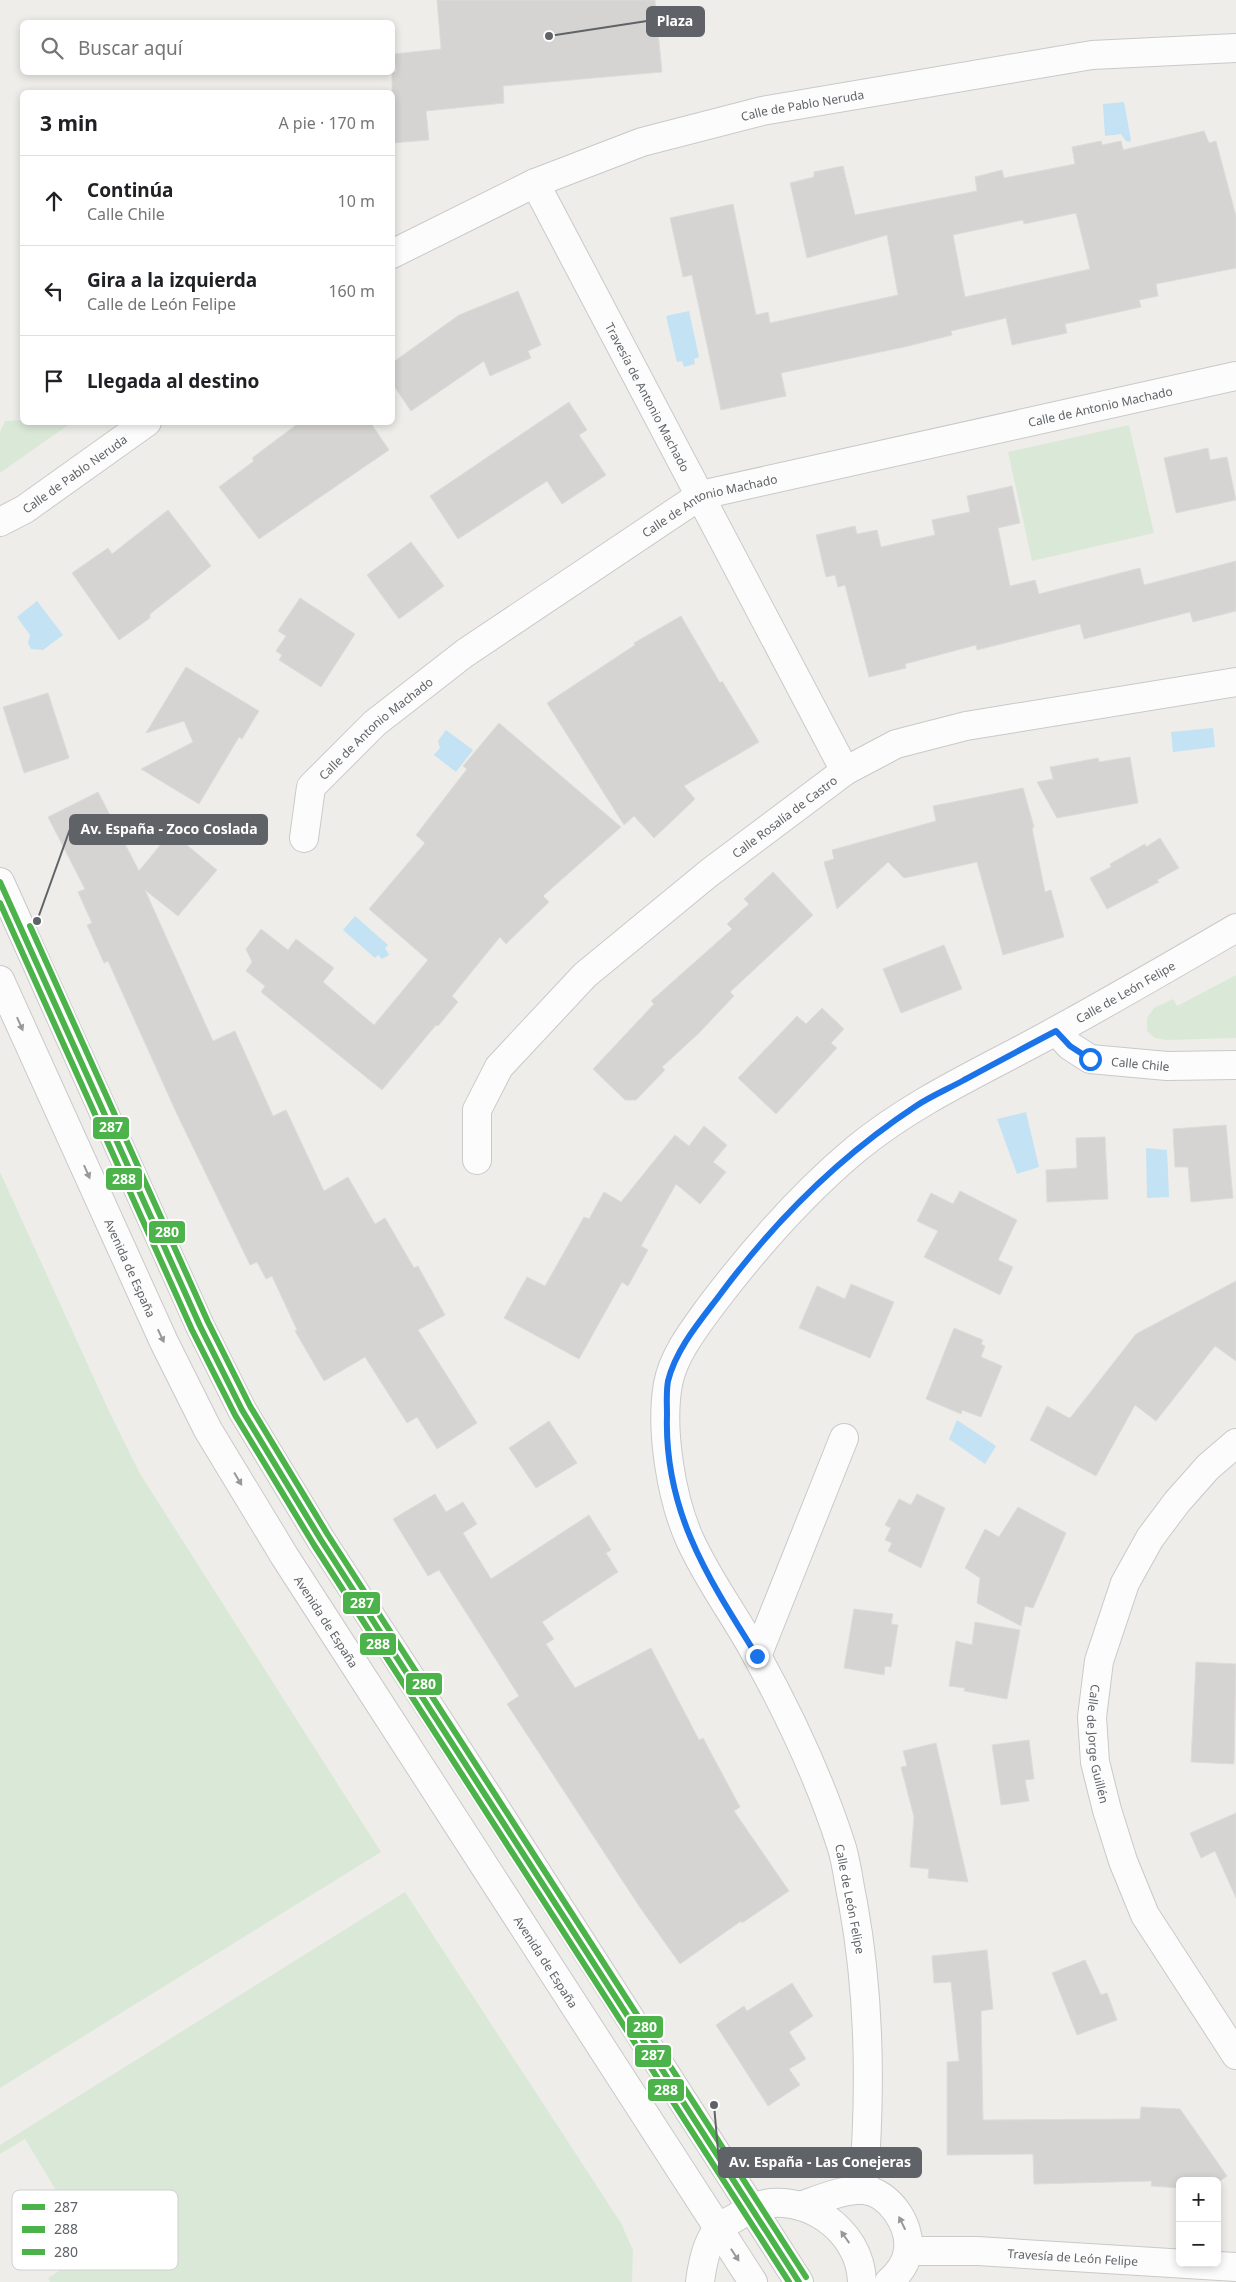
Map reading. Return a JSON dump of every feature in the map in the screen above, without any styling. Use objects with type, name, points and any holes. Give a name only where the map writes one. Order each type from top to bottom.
[{"type":"street","name":"Calle de Pablo Neruda","points":[[395,253],[535,183],[642,142],[762,112],[1092,55],[1236,48]]},
{"type":"street","name":"Travesía de Antonio Machado","points":[[535,183],[845,771]]},
{"type":"street","name":"Calle de Antonio Machado","points":[[304,838],[311,787],[375,723],[465,653],[701,495],[1236,376]]},
{"type":"street","name":"Calle de Pablo Neruda","points":[[0,522],[25,509],[143,425]]},
{"type":"street","points":[[0,544],[25,509]]},
{"type":"street","name":"Calle Rosalía de Castro","points":[[477,1160],[477,1110],[499,1068],[585,975],[709,873],[845,771],[896,744],[966,726],[1236,682]]},
{"type":"street","points":[[0,882],[200,1326],[242,1410],[322,1540],[799,2282]]},
{"type":"street","name":"Calle de León Felipe","points":[[863,2190],[868,2058],[860,1941],[843,1851],[808,1759],[757,1656],[717,1591],[689,1538],[677,1502],[666,1442],[668,1382],[677,1358],[694,1330],[741,1265],[791,1210],[856,1149],[917,1105],[1056,1031],[1236,928]]},
{"type":"street","name":"Avenida de España","points":[[0,980],[164,1342],[208,1430],[285,1557],[752,2282]]},
{"type":"street","name":"Calle Chile","points":[[1056,1031],[1070,1046],[1090,1059],[1167,1066],[1236,1065]]},
{"type":"street","points":[[757,1656],[844,1438]]},
{"type":"street","name":"Calle de Jorge Guillén","points":[[1236,1443],[1208,1467],[1177,1502],[1150,1538],[1125,1584],[1099,1661],[1092,1717],[1096,1762],[1107,1810],[1123,1861],[1145,1915],[1236,2055]]},
{"type":"street","points":[[800,2206],[836,2194],[863,2190],[877,2193],[888,2202],[901,2218],[908,2236],[908,2251],[903,2266],[889,2282]]},
{"type":"street","points":[[700,2282],[702,2260],[718,2229],[751,2208],[776,2203],[800,2206],[824,2216],[843,2233],[856,2255],[862,2282]]},
{"type":"street","name":"Travesía de León Felipe","points":[[908,2251],[977,2251],[1118,2271],[1236,2266]]},
{"type":"green space","points":[[20,420],[20,425],[68,425],[0,473],[0,432],[5,421]]},
{"type":"green space","points":[[1129,425],[1154,533],[1032,561],[1008,452]]},
{"type":"green space","points":[[1236,975],[1236,1038],[1167,1040],[1155,1038],[1147,1031],[1147,1018],[1154,1008],[1173,999],[1177,1006]]},
{"type":"green space","points":[[0,1172],[108,1409],[139,1472],[381,1852],[0,2088]]},
{"type":"green space","points":[[405,1892],[621,2223],[633,2250],[632,2282],[50,2282],[48,2278],[61,2270],[178,2270],[178,2190],[56,2190],[25,2139],[0,2154],[0,2145]]},
{"type":"water","points":[[1124,102],[1130,142],[1126,141],[1121,134],[1105,136],[1103,104]]},
{"type":"water","points":[[689,311],[699,357],[694,359],[695,364],[684,367],[682,361],[677,362],[666,316]]},
{"type":"water","points":[[37,601],[63,635],[43,650],[31,649],[28,643],[30,635],[17,617]]},
{"type":"water","points":[[1213,728],[1215,747],[1173,752],[1171,732]]},
{"type":"water","points":[[446,730],[473,750],[456,772],[434,755],[440,748],[438,741]]},
{"type":"water","points":[[355,916],[388,945],[385,948],[389,955],[382,959],[378,955],[375,958],[343,930]]},
{"type":"water","points":[[1026,1112],[1039,1167],[1017,1174],[997,1119]]},
{"type":"water","points":[[1146,1148],[1167,1150],[1169,1197],[1147,1198]]},
{"type":"water","points":[[957,1420],[996,1446],[985,1464],[949,1439]]},
{"type":"building","points":[[437,0],[655,0],[662,72],[503,86],[504,103],[426,111],[429,140],[395,143],[395,90],[392,90],[392,75],[395,75],[396,72],[395,54],[441,49]]},
{"type":"building","points":[[1204,131],[1209,143],[1216,141],[1236,216],[1236,268],[1156,284],[1158,296],[1139,300],[1141,307],[1065,324],[1067,333],[1012,345],[1006,318],[951,331],[952,335],[904,347],[781,373],[786,396],[721,410],[692,275],[683,277],[670,218],[733,204],[756,315],[768,312],[770,323],[898,295],[887,235],[807,258],[790,183],[814,177],[814,172],[843,166],[855,215],[977,191],[975,177],[1002,170],[1004,178],[1075,164],[1072,147],[1101,141],[1102,145],[1121,141],[1123,150]],"holes":[[[1076,213],[1090,269],[965,297],[953,235],[1023,220],[1024,224]]]},
{"type":"building","points":[[518,291],[541,345],[528,351],[531,358],[490,376],[484,361],[411,411],[395,387],[395,361],[459,315]]},
{"type":"building","points":[[569,402],[587,430],[579,435],[606,475],[562,504],[547,481],[458,539],[430,496]]},
{"type":"building","points":[[296,425],[372,425],[389,450],[259,539],[219,487],[254,461],[252,458]]},
{"type":"building","points":[[1208,448],[1210,460],[1227,457],[1236,500],[1176,513],[1164,458]]},
{"type":"building","points":[[1012,486],[1020,523],[998,528],[1010,586],[1035,580],[1039,594],[1140,568],[1144,585],[1236,561],[1236,611],[1193,622],[1190,612],[1084,639],[1080,624],[977,650],[976,645],[905,664],[906,668],[869,677],[845,585],[838,587],[835,575],[826,577],[816,535],[855,526],[857,534],[877,530],[881,547],[935,535],[932,520],[970,512],[967,496]]},
{"type":"building","points":[[168,510],[211,566],[150,614],[150,618],[119,640],[72,573],[108,548],[112,554]]},
{"type":"building","points":[[411,542],[444,586],[399,619],[367,575]]},
{"type":"building","points":[[300,598],[355,634],[321,687],[279,660],[282,655],[276,651],[286,636],[278,631]]},
{"type":"building","points":[[681,616],[720,683],[722,681],[759,742],[684,786],[695,799],[654,838],[634,816],[624,825],[547,703],[635,645],[634,643]]},
{"type":"building","points":[[186,667],[259,711],[242,739],[239,737],[199,804],[141,769],[193,742],[184,721],[146,733]]},
{"type":"building","points":[[48,693],[69,758],[24,773],[3,707]]},
{"type":"building","points":[[499,723],[621,827],[543,896],[549,902],[506,944],[500,937],[452,996],[458,1002],[438,1026],[436,1025],[382,1090],[261,992],[265,986],[246,971],[252,962],[246,949],[261,929],[288,950],[296,939],[334,968],[323,982],[374,1025],[428,960],[369,909],[425,843],[416,835],[467,769],[463,766]]},
{"type":"building","points":[[1130,757],[1138,803],[1057,818],[1037,782],[1053,779],[1050,767],[1098,758],[1099,762]]},
{"type":"building","points":[[1023,788],[1034,827],[1032,828],[1045,892],[1051,890],[1064,937],[1003,955],[977,862],[904,878],[888,862],[837,909],[824,862],[834,859],[832,850],[936,821],[933,806]]},
{"type":"building","points":[[98,792],[139,871],[171,832],[217,870],[178,916],[145,890],[213,1041],[235,1031],[273,1116],[286,1110],[324,1191],[348,1177],[375,1224],[385,1218],[414,1268],[418,1266],[445,1315],[418,1330],[477,1423],[437,1449],[417,1417],[407,1423],[365,1357],[324,1381],[295,1331],[297,1330],[272,1276],[266,1279],[257,1262],[250,1265],[176,1112],[108,961],[104,963],[87,925],[92,923],[78,892],[85,889],[48,817]]},
{"type":"building","points":[[1160,838],[1179,868],[1157,880],[1159,882],[1107,909],[1090,878],[1111,867],[1110,864],[1145,844],[1146,847]]},
{"type":"building","points":[[773,872],[813,915],[730,992],[734,996],[699,1033],[662,1067],[665,1070],[636,1100],[625,1100],[593,1069],[654,1004],[651,1001],[732,929],[727,924],[749,904],[744,899]]},
{"type":"building","points":[[944,945],[962,989],[901,1013],[883,969]]},
{"type":"building","points":[[822,1008],[844,1029],[831,1043],[837,1048],[776,1114],[738,1078],[797,1016],[806,1024]]},
{"type":"building","points":[[1226,1125],[1233,1198],[1191,1202],[1188,1167],[1175,1167],[1173,1129]]},
{"type":"building","points":[[704,1126],[727,1145],[713,1162],[726,1172],[700,1204],[676,1184],[641,1246],[648,1250],[628,1286],[622,1282],[579,1359],[504,1318],[527,1277],[545,1286],[584,1217],[589,1219],[604,1192],[621,1202],[675,1135],[689,1146]]},
{"type":"building","points":[[1105,1137],[1108,1199],[1047,1202],[1046,1170],[1077,1168],[1076,1138]]},
{"type":"building","points":[[960,1191],[1017,1220],[998,1260],[1013,1267],[1000,1295],[924,1257],[938,1231],[917,1221],[931,1193],[953,1204]]},
{"type":"building","points":[[1236,1281],[1236,1361],[1215,1346],[1156,1421],[1135,1405],[1096,1476],[1030,1440],[1047,1406],[1069,1418],[1071,1417],[1136,1334]]},
{"type":"building","points":[[851,1284],[894,1302],[870,1358],[799,1328],[817,1286],[845,1299]]},
{"type":"building","points":[[954,1328],[983,1340],[981,1344],[985,1346],[981,1357],[1002,1366],[981,1417],[962,1410],[961,1414],[926,1399]]},
{"type":"building","points":[[549,1421],[577,1463],[536,1488],[509,1448]]},
{"type":"building","points":[[435,1494],[446,1512],[463,1502],[477,1524],[463,1533],[491,1579],[589,1515],[611,1550],[606,1553],[618,1572],[542,1622],[554,1639],[546,1644],[575,1688],[651,1648],[699,1740],[703,1738],[740,1807],[734,1811],[789,1891],[742,1923],[741,1921],[680,1964],[639,1906],[507,1704],[519,1696],[439,1570],[428,1576],[393,1519]]},
{"type":"building","points":[[917,1494],[945,1508],[921,1568],[888,1551],[892,1543],[885,1540],[891,1528],[885,1525],[899,1499],[911,1505]]},
{"type":"building","points":[[1018,1507],[1066,1533],[1033,1608],[1025,1606],[1021,1626],[977,1603],[980,1578],[965,1568],[985,1529],[999,1537]]},
{"type":"building","points":[[854,1609],[893,1614],[891,1624],[898,1625],[891,1667],[885,1666],[884,1675],[844,1668]]},
{"type":"building","points":[[975,1622],[1020,1630],[1007,1699],[964,1691],[965,1688],[949,1686],[956,1641],[972,1645]]},
{"type":"building","points":[[1196,1662],[1236,1664],[1234,1764],[1191,1762]]},
{"type":"building","points":[[1029,1740],[1034,1779],[1025,1780],[1029,1801],[1001,1805],[992,1745]]},
{"type":"building","points":[[936,1743],[968,1882],[928,1878],[929,1869],[910,1867],[914,1817],[901,1767],[907,1766],[903,1751]]},
{"type":"building","points":[[1236,1813],[1236,1898],[1215,1851],[1201,1858],[1190,1833]]},
{"type":"building","points":[[987,1950],[993,2009],[981,2011],[983,2120],[1140,2119],[1141,2107],[1180,2109],[1227,2176],[1221,2180],[1221,2177],[1176,2177],[1176,2188],[1151,2186],[1152,2181],[1034,2184],[1033,2154],[947,2155],[947,2062],[959,2061],[951,1982],[934,1983],[932,1956]]},
{"type":"building","points":[[1085,1960],[1101,1995],[1107,1993],[1117,2020],[1077,2035],[1052,1973]]},
{"type":"building","points":[[792,1983],[813,2016],[789,2032],[806,2059],[789,2069],[800,2085],[768,2106],[716,2025],[744,2006],[747,2011]]},
{"type":"transit line","name":"287","points":[[0,882],[200,1326],[242,1410],[321,1540],[799,2282]]},
{"type":"transit line","name":"288","points":[[0,903],[192,1330],[235,1415],[314,1545],[789,2282]]},
{"type":"transit line","name":"280","points":[[30,926],[208,1322],[250,1406],[328,1535],[806,2277]]},
{"type":"place","name":"Plaza","points":[[549,36]]},
{"type":"place","name":"Av. España - Zoco Coslada","points":[[37,921]]},
{"type":"place","name":"Av. España - Las Conejeras","points":[[714,2105]]},
{"type":"route","points":[[757,1656],[717,1591],[689,1538],[677,1502],[666,1442],[668,1382],[677,1358],[694,1330],[741,1265],[791,1210],[856,1149],[917,1105],[1056,1031],[1070,1046],[1090,1059]]}]
